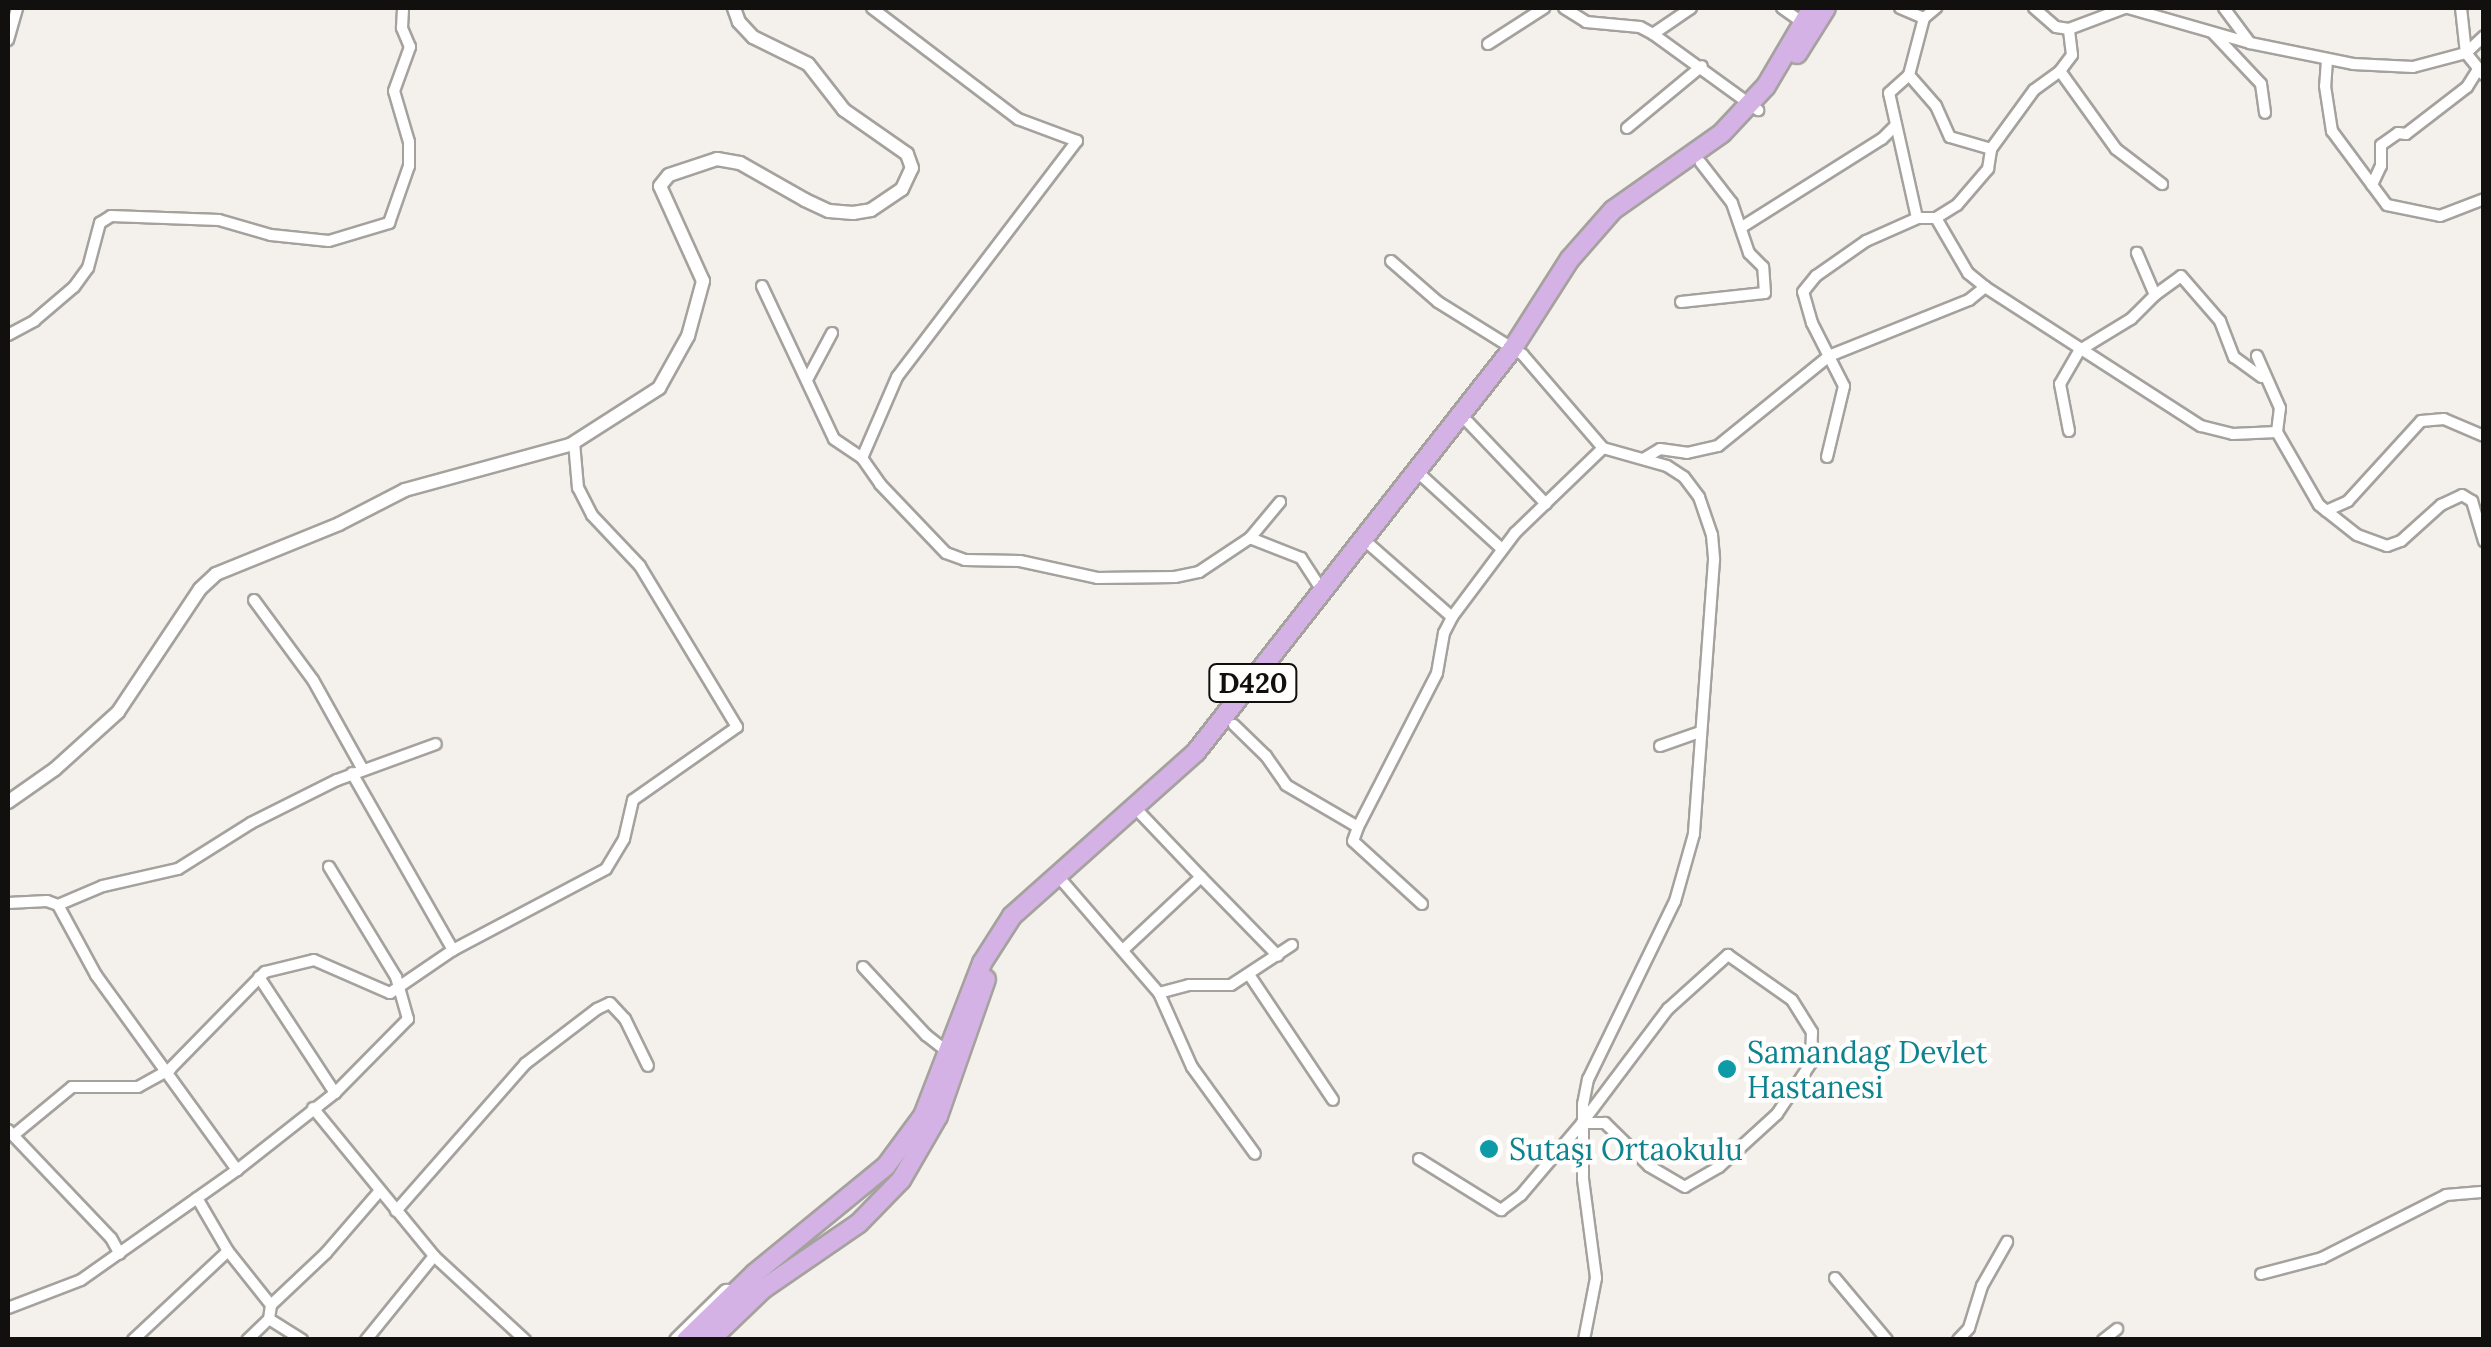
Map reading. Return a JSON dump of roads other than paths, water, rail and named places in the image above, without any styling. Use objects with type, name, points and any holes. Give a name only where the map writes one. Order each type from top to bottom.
[{"type":"highway","name":"D420","points":[[710,1340],[763,1290],[859,1223],[901,1180],[938,1116],[1000,948],[1017,925],[1234,725],[1422,476],[1468,422],[1606,230],[1639,201],[1700,163],[1754,107],[1809,20],[1826,8]]},
{"type":"highway","name":"D420","points":[[686,1340],[740,1288],[886,1166],[923,1116],[982,963],[1012,916],[1196,752],[1424,456],[1518,352],[1570,259],[1613,210],[1754,107]]},
{"type":"main road","points":[[677,1340],[718,1297],[740,1288]]},
{"type":"street","points":[[8,40],[17,8]]},
{"type":"street","points":[[8,335],[34,321],[74,287],[88,268],[100,223],[111,216],[219,220],[270,235],[329,241],[389,223],[409,166],[409,142],[394,91],[410,47],[402,28],[403,8]]},
{"type":"street","points":[[8,802],[55,769],[118,712],[200,589],[216,574],[339,524],[405,490],[546,454],[574,442],[659,388],[698,312],[703,281],[660,186],[669,175],[717,159],[740,163],[829,211],[854,214],[872,210],[902,189],[912,168],[907,154],[844,110],[808,64],[753,37],[738,22],[734,8]]},
{"type":"street","points":[[862,458],[897,378],[1065,163],[1077,141],[1018,119],[872,8]]},
{"type":"street","points":[[1488,44],[1544,8]]},
{"type":"street","points":[[1564,8],[1586,22],[1640,26],[1702,66],[1754,107]]},
{"type":"street","points":[[1653,34],[1691,8]]},
{"type":"street","points":[[1782,8],[1809,20]]},
{"type":"street","points":[[1900,8],[1924,18]]},
{"type":"street","points":[[1917,218],[1888,93],[1909,75],[1924,18],[1936,8]]},
{"type":"street","points":[[2034,8],[2056,27],[2069,29],[2126,8],[2328,60],[2413,67],[2466,52],[2484,36]]},
{"type":"street","points":[[2224,8],[2250,43]]},
{"type":"street","points":[[2372,185],[2381,166],[2382,146],[2398,132],[2406,134],[2468,87],[2481,72],[2466,52],[2461,8]]},
{"type":"street","points":[[1827,458],[1844,386],[1812,324],[1803,292],[1816,276],[1866,241],[1917,218],[1936,218],[1957,205],[1988,169],[1991,150],[2034,90],[2060,71],[2072,55],[2069,29]]},
{"type":"street","points":[[2212,32],[2262,84],[2264,113]]},
{"type":"street","points":[[2328,60],[2325,86],[2332,131],[2387,205],[2440,216],[2484,199]]},
{"type":"street","points":[[1627,128],[1702,66]]},
{"type":"street","points":[[2060,71],[2116,149],[2162,184]]},
{"type":"street","points":[[1909,75],[1936,106],[1950,137],[1991,150]]},
{"type":"street","points":[[1742,227],[1882,139],[1895,126]]},
{"type":"street","points":[[1680,302],[1765,294],[1763,267],[1749,254],[1732,203],[1700,163]]},
{"type":"street","points":[[1936,218],[1968,272],[1984,288],[2201,426],[2233,434],[2278,432]]},
{"type":"street","points":[[2137,253],[2155,295]]},
{"type":"street","points":[[1391,261],[1438,302],[1518,352],[1603,448],[1645,458],[1684,477],[1699,497],[1712,535],[1714,560],[1698,798],[1686,870],[1651,958],[1588,1079],[1582,1123],[1583,1179],[1596,1278],[1584,1340]]},
{"type":"street","points":[[2069,432],[2061,407],[2060,384],[2080,350],[2131,319],[2181,276],[2220,320],[2234,357],[2262,377]]},
{"type":"street","points":[[762,286],[834,439],[862,458],[933,544],[965,560],[1020,561],[1097,578],[1175,577],[1199,572],[1250,538],[1280,502]]},
{"type":"street","points":[[1645,458],[1660,449],[1687,453],[1718,446],[1829,356],[1969,300],[1984,288]]},
{"type":"street","points":[[1438,302],[1441,316]]},
{"type":"street","points":[[808,378],[832,333]]},
{"type":"street","points":[[2257,356],[2262,377],[2280,408],[2278,432],[2301,479],[2326,510],[2357,535],[2387,546],[2402,541],[2441,505],[2462,495],[2472,501],[2484,541]]},
{"type":"street","points":[[2326,510],[2348,501],[2421,421],[2444,419],[2484,436]]},
{"type":"street","points":[[1468,422],[1546,504]]},
{"type":"street","points":[[120,1254],[11,1132],[72,1088],[138,1087],[164,1072],[259,977],[314,960],[390,993],[453,950],[606,869],[624,839],[633,800],[737,727],[640,566],[592,515],[578,488],[574,442]]},
{"type":"street","points":[[1422,904],[1353,840],[1358,826],[1437,673],[1444,633],[1452,617],[1502,550],[1603,448]]},
{"type":"street","points":[[1422,476],[1502,550]]},
{"type":"street","points":[[1250,538],[1300,558],[1323,592]]},
{"type":"street","points":[[1370,545],[1452,617]]},
{"type":"street","points":[[254,600],[314,680],[357,771],[453,950]]},
{"type":"street","points":[[1234,725],[1286,785],[1358,826]]},
{"type":"street","points":[[1660,746],[1700,732]]},
{"type":"street","points":[[58,905],[103,886],[178,869],[251,823],[357,771],[436,744]]},
{"type":"street","points":[[1141,814],[1278,956]]},
{"type":"street","points":[[8,1308],[81,1280],[238,1170],[335,1092],[408,1019],[400,986],[329,868]]},
{"type":"street","points":[[1124,949],[1202,877]]},
{"type":"street","points":[[1064,883],[1159,994],[1192,1067],[1255,1154]]},
{"type":"street","points":[[8,904],[47,901],[58,905],[96,975],[238,1170]]},
{"type":"street","points":[[1159,994],[1190,985],[1231,985],[1292,945]]},
{"type":"street","points":[[1419,1159],[1501,1210],[1521,1195],[1582,1123],[1668,1009],[1728,955],[1792,1000],[1812,1032],[1811,1064],[1778,1114],[1720,1167],[1685,1187],[1649,1166],[1605,1123],[1582,1123]]},
{"type":"street","points":[[863,968],[926,1035],[949,1053]]},
{"type":"street","points":[[1250,976],[1333,1100]]},
{"type":"street","points":[[259,977],[335,1092]]},
{"type":"street","points":[[396,1212],[543,1046],[598,1009],[610,1003],[624,1020],[648,1066]]},
{"type":"street","points":[[313,1108],[378,1193],[434,1256],[525,1340]]},
{"type":"street","points":[[2261,1274],[2322,1258],[2446,1195],[2484,1192]]},
{"type":"street","points":[[247,1340],[268,1318],[271,1305],[326,1253],[378,1193]]},
{"type":"street","points":[[197,1198],[228,1250],[271,1305]]},
{"type":"street","points":[[1958,1340],[1969,1328],[1982,1286],[2007,1242]]},
{"type":"street","points":[[133,1340],[228,1250]]},
{"type":"street","points":[[366,1340],[434,1256]]},
{"type":"street","points":[[1835,1278],[1887,1340]]},
{"type":"street","points":[[268,1318],[302,1340]]},
{"type":"street","points":[[2104,1340],[2116,1328]]},
{"type":"place","name":"Samandag Devlet Hastanesi","points":[[1727,1069]]},
{"type":"place","name":"Sutaşı Ortaokulu","points":[[1489,1149]]}]
